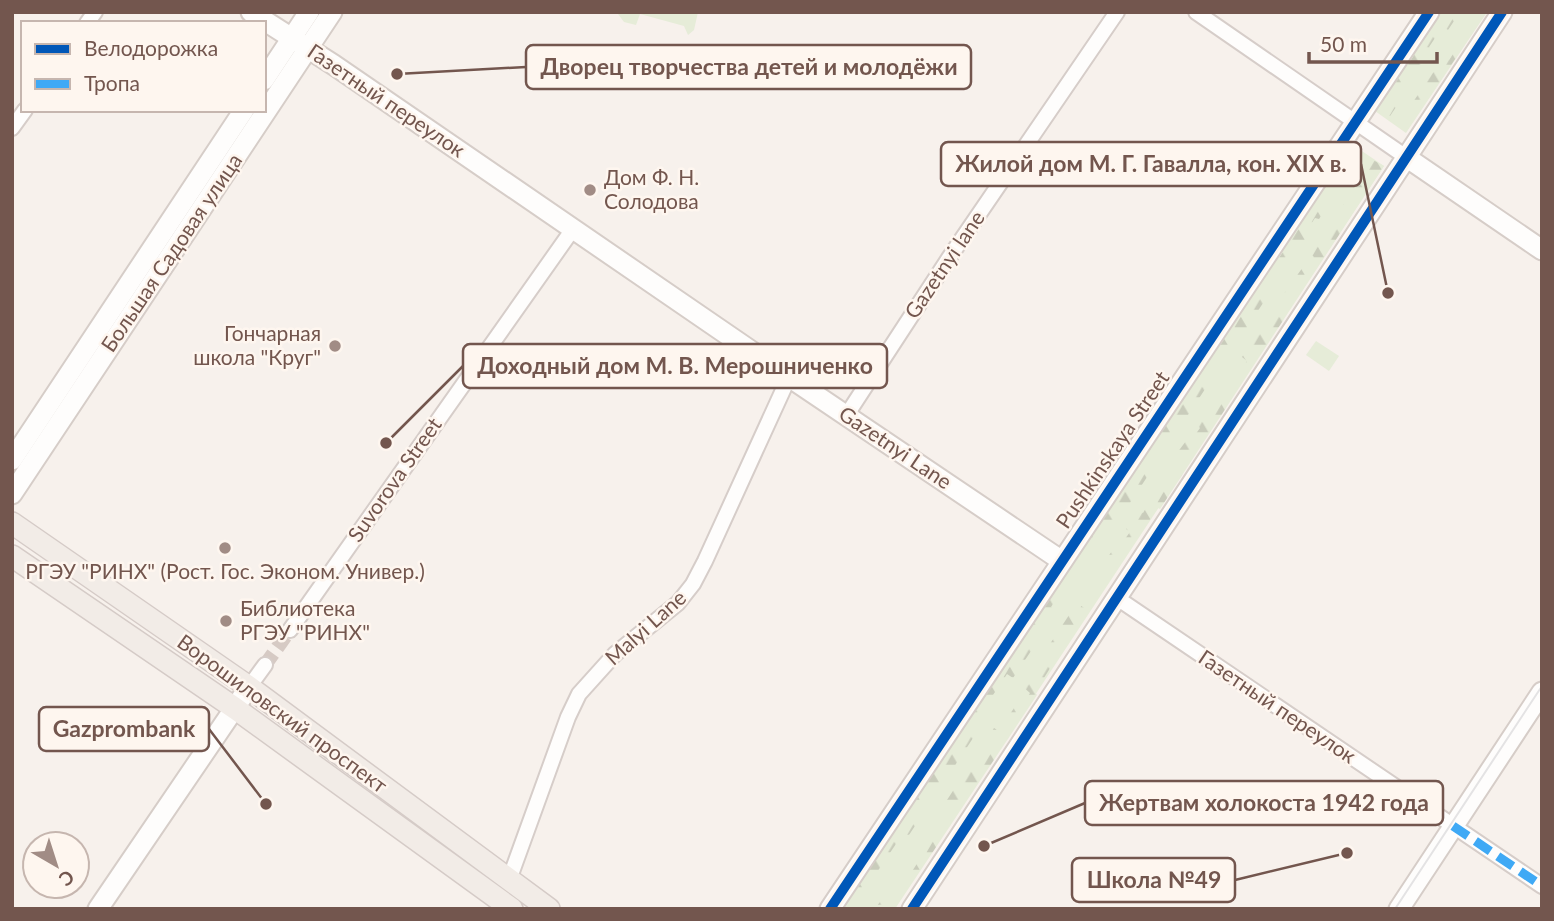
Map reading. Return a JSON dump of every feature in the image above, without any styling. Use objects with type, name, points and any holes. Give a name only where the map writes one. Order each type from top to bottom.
[{"type":"main road","name":"Ворошиловский проспект","points":[[12,523],[249,687],[549,909]]},
{"type":"main road","name":"Ворошиловский проспект","points":[[12,556],[236,709],[512,909]]},
{"type":"street","name":"Большая Садовая улица","points":[[266,96],[300,43],[309,12]]},
{"type":"street","name":"Большая Садовая улица","points":[[266,78],[332,12]]},
{"type":"street","name":"Gazetnyi lane","points":[[846,416],[948,258],[1117,12]]},
{"type":"street","points":[[1196,12],[1542,250]]},
{"type":"street","name":"Pushkinskaya Street","points":[[830,909],[1429,12]]},
{"type":"street","points":[[912,909],[1502,12]]},
{"type":"street","name":"Газетный переулок","points":[[266,21],[573,229]]},
{"type":"street","points":[[12,128],[24,112]]},
{"type":"street","name":"Большая Садовая улица","points":[[12,460],[243,112]]},
{"type":"street","name":"Большая Садовая улица","points":[[12,494],[256,112]]},
{"type":"street","name":"Gazetnyi Lane","points":[[573,229],[1062,561]]},
{"type":"street","name":"Suvorova Street","points":[[290,630],[573,229]]},
{"type":"street","name":"Malyi Lane","points":[[509,880],[568,717],[579,694],[615,654],[678,603],[693,584],[789,377]]},
{"type":"street","name":"Газетный переулок","points":[[1117,598],[1542,886]]},
{"type":"street","points":[[98,909],[265,665]]},
{"type":"street","points":[[1399,909],[1542,692]]},
{"type":"green space","points":[[618,12],[698,12],[694,30],[688,35],[684,26],[640,14],[636,25],[624,22]]},
{"type":"green space","points":[[1441,12],[1487,12],[1406,133],[1375,111]]},
{"type":"green space","points":[[1443,12],[1460,12],[1448,30],[1443,27],[1441,29],[1429,47],[1433,52],[1390,116],[1378,109]]},
{"type":"green space","points":[[1473,12],[1487,12],[1420,111],[1411,105],[1443,58],[1449,60],[1462,40],[1457,36]]},
{"type":"green space","points":[[1353,145],[1384,166],[894,909],[842,909]]},
{"type":"green space","points":[[1353,148],[1362,154],[1319,219],[1315,218],[1307,230],[1310,232],[1232,350],[1226,347],[1208,374],[1213,377],[1167,447],[1161,443],[1146,467],[1151,471],[1105,541],[1097,535],[1088,548],[1085,546]]},
{"type":"green space","points":[[1373,160],[1384,166],[1160,509],[1158,508],[1116,568],[1105,561],[1119,541],[1122,543],[1130,532],[1126,529],[1139,511],[1143,513],[1150,501],[1147,499],[1161,477],[1167,481],[1183,457],[1177,453],[1200,428],[1197,425],[1224,384],[1228,387],[1247,361],[1242,357],[1269,317],[1274,320],[1288,298],[1283,295],[1303,267],[1306,269],[1314,257],[1311,254],[1321,239],[1325,242],[1333,229],[1329,226]]},
{"type":"green space","points":[[1316,341],[1339,356],[1329,371],[1306,355]]},
{"type":"green space","points":[[1055,592],[1059,595],[1051,607],[1057,612],[1013,678],[1007,674],[977,719],[983,723],[907,838],[902,835],[867,887],[872,891],[865,902],[860,899],[854,909],[843,909]]},
{"type":"green space","points":[[1077,603],[1087,610],[1035,692],[1037,695],[895,909],[875,909],[884,896],[893,901],[904,885],[900,882],[905,874],[909,876],[920,859],[912,853],[925,832],[933,836],[954,806],[947,800],[994,728],[1004,734],[1015,717],[1010,714],[1016,705],[1021,708],[1030,693],[1022,686],[1034,668],[1038,670],[1045,659],[1042,656]]},
{"type":"tunnel","points":[[265,665],[290,630]]},
{"type":"tram line","points":[[1395,909],[1542,686]]},
{"type":"marked path","points":[[1453,826],[1542,886]]},
{"type":"cycle path","points":[[830,909],[1429,12]]},
{"type":"cycle path","points":[[912,909],[1502,12]]},
{"type":"place","name":"Дворец творчества детей и молодёжи","points":[[397,74]]},
{"type":"place","name":"Дом Ф. Н. Солодова","points":[[590,190]]},
{"type":"place","name":"Жилой дом М. Г. Гавалла, кон. XIX в.","points":[[1388,293]]},
{"type":"place","name":"Гончарная школа \"Круг\"","points":[[335,346]]},
{"type":"place","name":"Доходный дом М. В. Мерошниченко","points":[[386,443]]},
{"type":"place","name":"РГЭУ \"РИНХ\" (Рост. Гос. Эконом. Универ.)","points":[[225,548]]},
{"type":"place","name":"Библиотека РГЭУ \"РИНХ\"","points":[[226,621]]},
{"type":"place","name":"Gazprombank","points":[[266,804]]},
{"type":"place","name":"Жертвам холокоста 1942 года","points":[[984,846]]},
{"type":"place","name":"Школа №49","points":[[1347,853]]}]
